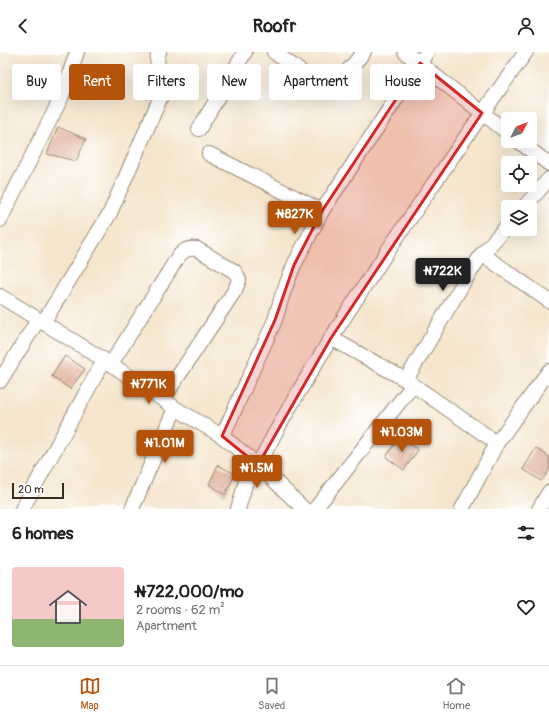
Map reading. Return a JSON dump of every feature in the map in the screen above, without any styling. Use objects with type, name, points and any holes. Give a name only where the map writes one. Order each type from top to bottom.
[{"type":"street","points":[[0,220],[61,98],[77,52]]},
{"type":"street","points":[[0,381],[41,321],[110,213],[162,94],[164,83],[158,65],[157,57],[159,52]]},
{"type":"street","points":[[199,129],[245,52]]},
{"type":"street","points":[[274,52],[320,86],[328,90],[332,89],[364,52]]},
{"type":"street","points":[[405,52],[424,58],[482,113],[501,128]]},
{"type":"street","points":[[238,509],[255,463],[331,338],[482,113],[526,52]]},
{"type":"street","points":[[222,436],[276,320],[283,293],[294,265],[322,211],[424,58]]},
{"type":"street","points":[[527,148],[549,164]]},
{"type":"street","points":[[209,154],[322,211]]},
{"type":"street","points":[[530,200],[549,179]]},
{"type":"street","points":[[315,509],[410,382],[465,280],[482,254],[501,233]]},
{"type":"street","points":[[22,509],[108,362],[178,257],[183,251],[189,248],[197,249],[234,271],[239,280],[235,290],[163,399]]},
{"type":"street","points":[[482,254],[549,301]]},
{"type":"street","points":[[0,296],[108,362],[175,408],[222,436],[255,463],[304,509]]},
{"type":"street","points":[[331,338],[410,382],[497,443]]},
{"type":"street","points":[[462,509],[497,443],[549,372]]},
{"type":"street","points":[[132,509],[175,408]]},
{"type":"street","points":[[539,509],[549,492]]},
{"type":"highlighted area","points":[[420,63],[482,113],[331,338],[258,465],[222,436],[275,320],[294,265],[322,211]]},
{"type":"building","points":[[58,127],[86,139],[76,161],[47,154]]},
{"type":"building","points":[[65,356],[85,369],[70,389],[52,376]]},
{"type":"building","points":[[399,437],[418,450],[404,470],[386,457]]},
{"type":"building","points":[[536,448],[549,457],[549,471],[541,481],[523,469]]},
{"type":"building","points":[[218,465],[235,474],[225,495],[209,484]]}]
